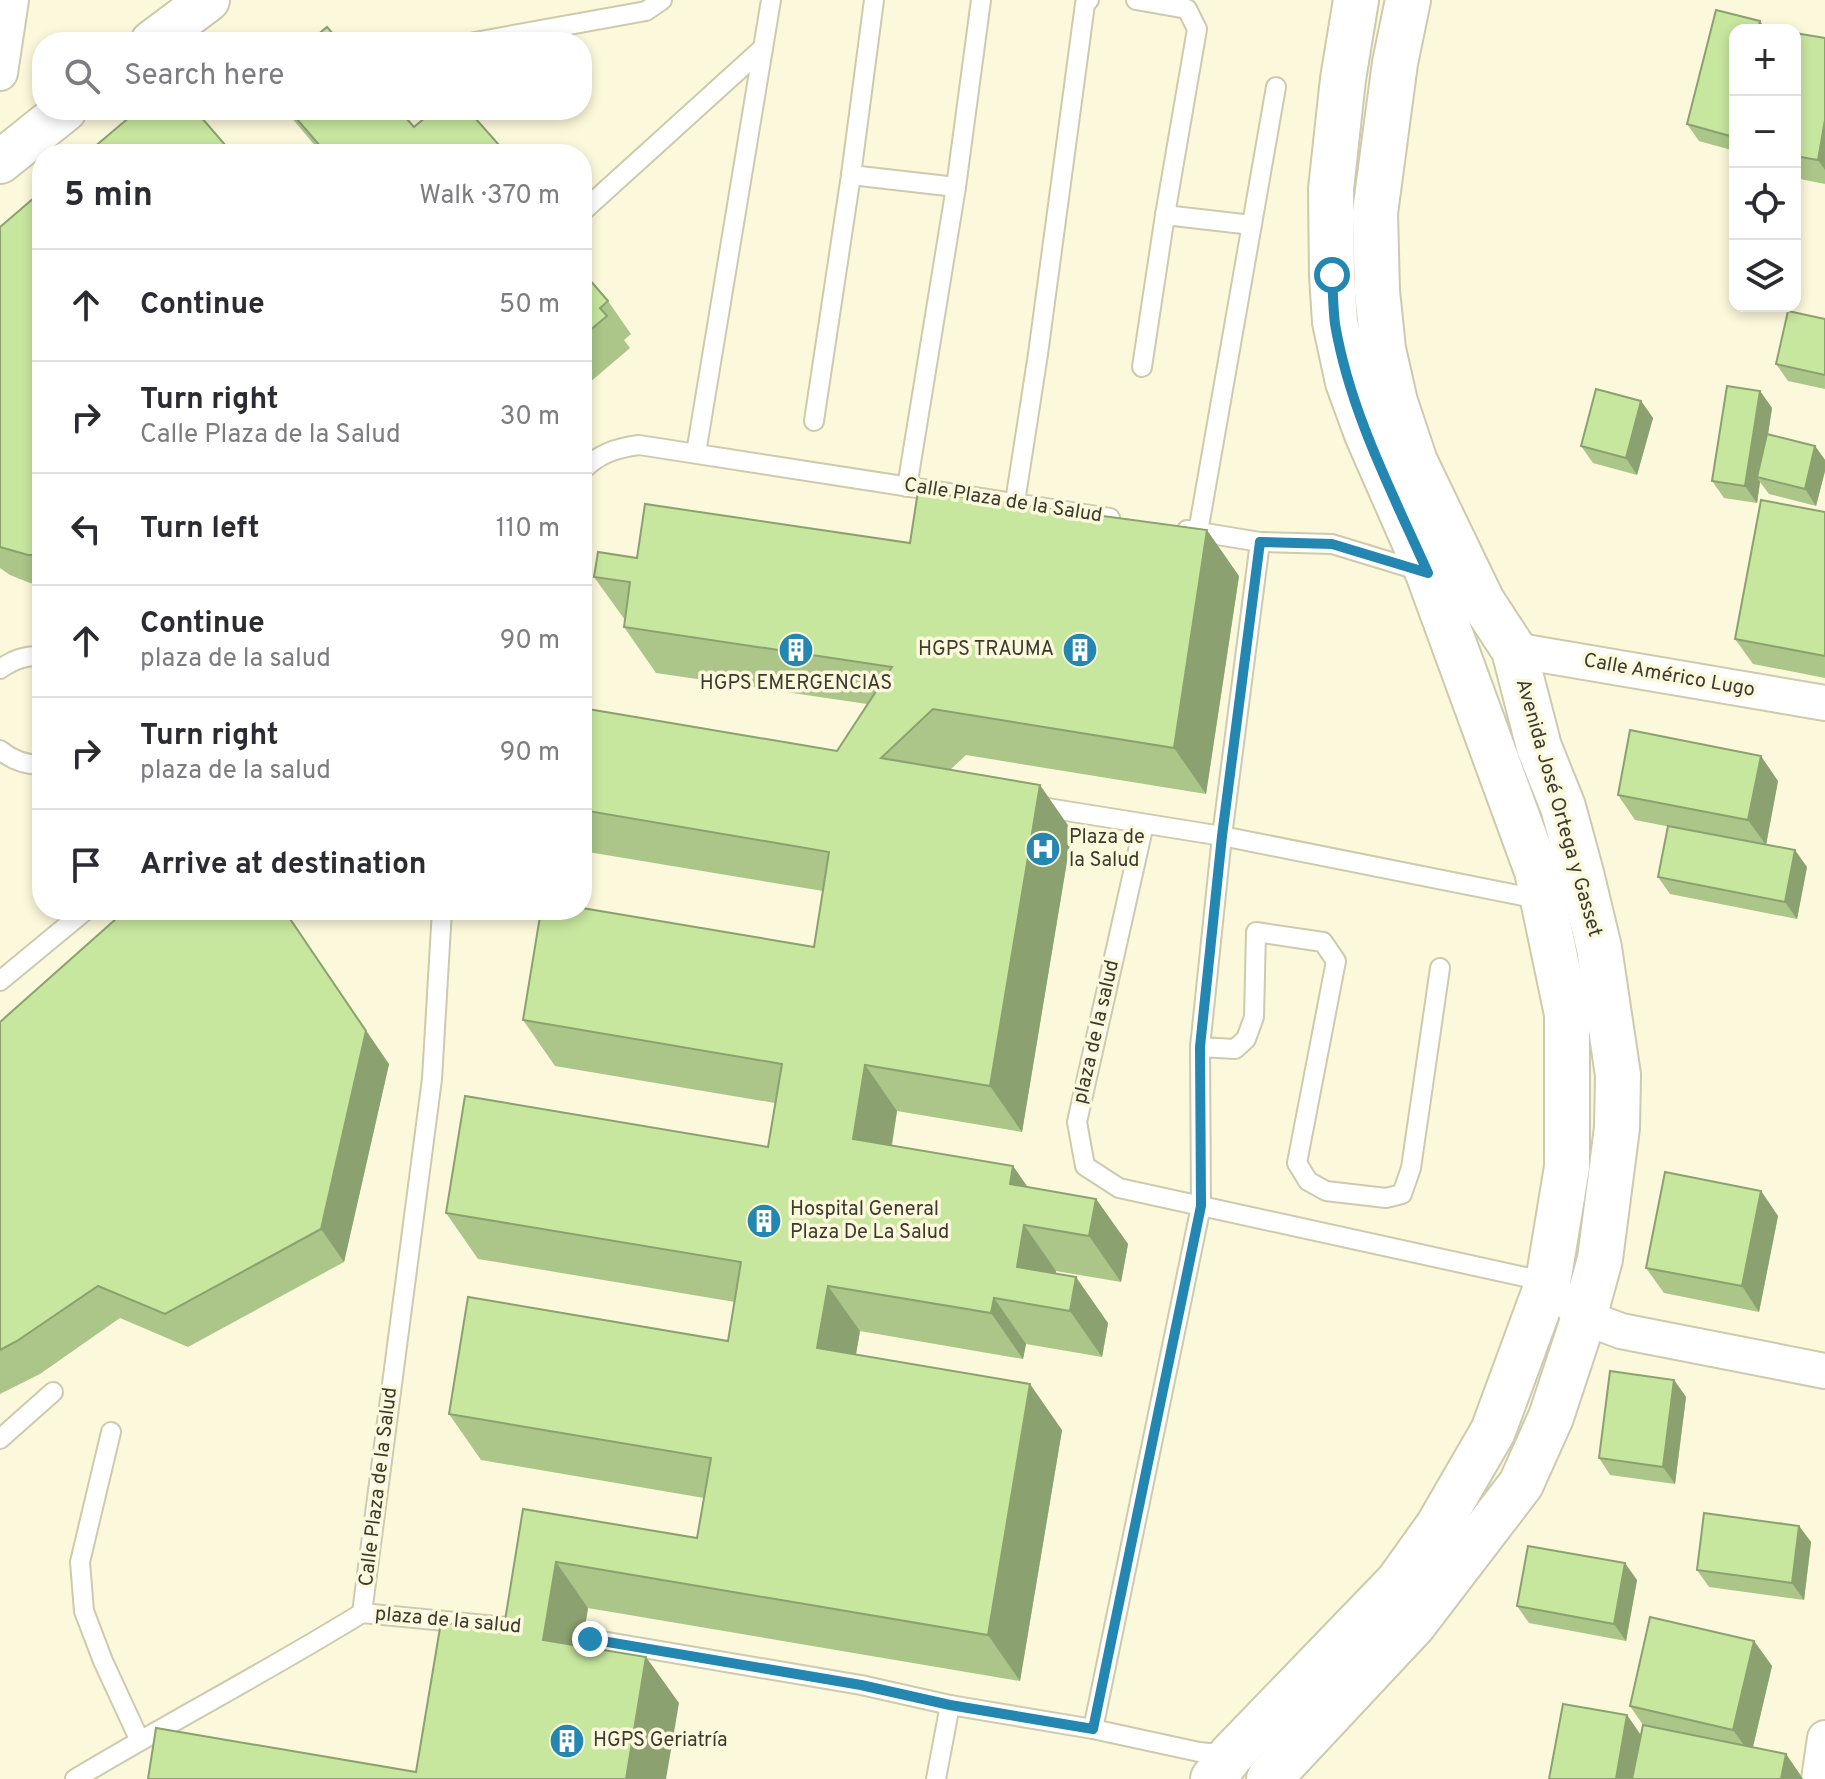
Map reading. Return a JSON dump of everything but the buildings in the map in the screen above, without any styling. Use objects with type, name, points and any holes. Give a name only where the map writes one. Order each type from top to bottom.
[{"type":"main road","name":"Avenida José Ortega y Gasset","points":[[1222,1767],[1398,1582],[1438,1526],[1493,1431],[1548,1282],[1567,1167],[1567,1014],[1537,871],[1428,573],[1367,434],[1348,382],[1335,322],[1331,189],[1343,79],[1356,0]]},
{"type":"main road","name":"Avenida José Ortega y Gasset","points":[[1269,1779],[1414,1624],[1521,1484],[1551,1417],[1600,1259],[1617,1128],[1618,1075],[1599,948],[1563,807],[1539,747],[1514,650],[1482,601],[1415,462],[1395,402],[1383,349],[1377,291],[1375,213],[1395,63],[1408,0]]},
{"type":"street","points":[[0,73],[11,0]]},
{"type":"street","points":[[165,32],[208,0]]},
{"type":"street","points":[[0,162],[52,120]]},
{"type":"street","points":[[1428,573],[1514,650]]},
{"type":"street","name":"Calle Américo Lugo","points":[[1514,650],[1825,703]]},
{"type":"street","points":[[1548,1282],[1584,1317],[1621,1331],[1825,1371]]},
{"type":"street","points":[[1819,1779],[1825,1738]]},
{"type":"lane","points":[[530,32],[646,11],[662,0]]},
{"type":"lane","points":[[696,453],[771,0]]},
{"type":"lane","points":[[814,421],[874,0]]},
{"type":"lane","points":[[907,487],[956,187],[981,0]]},
{"type":"lane","points":[[1015,502],[1085,4],[1089,0]]},
{"type":"lane","points":[[1136,0],[1187,9],[1197,29],[1142,367]]},
{"type":"lane","points":[[592,203],[763,48]]},
{"type":"lane","points":[[1198,532],[1276,87]]},
{"type":"lane","points":[[851,175],[956,187]]},
{"type":"lane","points":[[1165,215],[1252,225]]},
{"type":"lane","name":"Calle Plaza de la Salud","points":[[592,461],[623,447],[639,445],[1122,520]]},
{"type":"lane","points":[[1168,527],[1260,542],[1332,544],[1428,573]]},
{"type":"lane","points":[[1093,1729],[1201,1206],[1200,1047],[1222,836],[1260,542]]},
{"type":"lane","points":[[0,669],[16,659],[32,656]]},
{"type":"lane","points":[[0,750],[23,763],[32,764]]},
{"type":"lane","points":[[1022,804],[1222,836],[1543,900]]},
{"type":"lane","name":"plaza de la salud","points":[[1144,824],[1077,1122],[1085,1166],[1119,1188],[1548,1282]]},
{"type":"lane","points":[[0,981],[74,920]]},
{"type":"lane","name":"Calle Plaza de la Salud","points":[[75,1779],[281,1663],[362,1613],[432,1079],[441,920]]},
{"type":"lane","points":[[1200,1047],[1235,1049],[1246,1039],[1254,1017],[1256,932],[1323,942],[1336,961],[1297,1163],[1308,1181],[1326,1191],[1386,1198],[1402,1194],[1411,1168],[1440,968]]},
{"type":"lane","points":[[0,1439],[53,1392]]},
{"type":"lane","points":[[111,1432],[80,1562],[84,1611],[140,1741]]},
{"type":"lane","name":"plaza de la salud","points":[[362,1613],[535,1629]]},
{"type":"lane","points":[[590,1639],[861,1685],[950,1705],[1093,1729],[1199,1752],[1222,1767]]},
{"type":"lane","points":[[936,1779],[950,1705]]},
{"type":"place","name":"HGPS EMERGENCIAS","points":[[796,650]]},
{"type":"place","name":"HGPS TRAUMA","points":[[1080,650]]},
{"type":"place","name":"Plaza de la Salud","points":[[1043,849]]},
{"type":"place","name":"Hospital General Plaza De La Salud","points":[[764,1221]]},
{"type":"place","name":"HGPS Geriatría","points":[[567,1741]]},
{"type":"route","points":[[590,1639],[861,1685],[950,1705],[1093,1729],[1201,1206],[1200,1047],[1222,836],[1260,542],[1332,544],[1428,573],[1367,434],[1348,382],[1335,322],[1332,275]]}]
